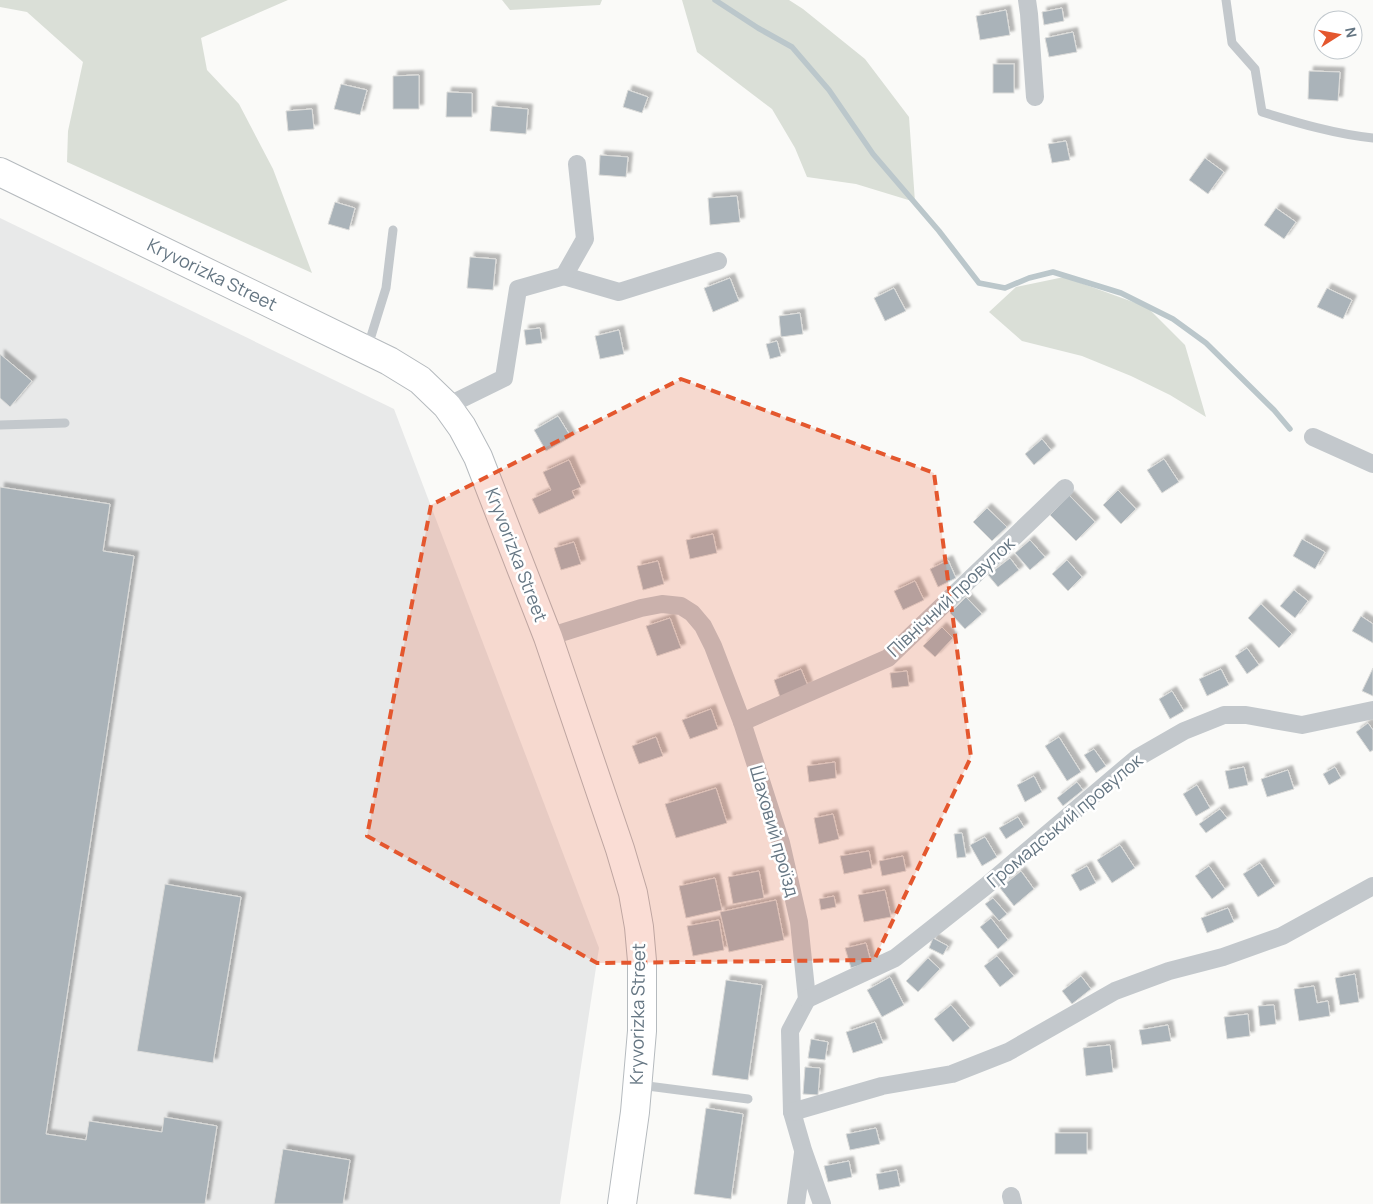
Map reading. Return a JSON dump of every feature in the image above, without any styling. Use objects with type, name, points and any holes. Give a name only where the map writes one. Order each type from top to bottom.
[{"type":"main road","name":"Kryvorizka Street","points":[[0,172],[390,362],[420,380],[447,406],[462,427],[478,457],[548,637],[620,849],[633,893],[640,927],[642,1031],[635,1112],[622,1204]]},
{"type":"street","points":[[1027,0],[1034,97]]},
{"type":"street","points":[[564,276],[585,239],[577,164]]},
{"type":"street","points":[[447,406],[504,378],[518,289],[564,276],[619,292],[718,262]]},
{"type":"street","points":[[1313,437],[1373,464]]},
{"type":"street","name":"Північний провулок","points":[[742,722],[888,658],[1065,488]]},
{"type":"street","name":"Шаховий проїзд","points":[[548,637],[641,608],[662,604],[681,606],[692,612],[703,626],[713,646],[742,722],[783,852],[799,922],[807,999]]},
{"type":"street","name":"Громадський провулок","points":[[807,999],[895,958],[986,886],[1136,758],[1184,731],[1224,715],[1246,715],[1302,726],[1373,710]]},
{"type":"street","points":[[792,1112],[882,1086],[952,1074],[1008,1052],[1115,991],[1169,971],[1223,957],[1282,936],[1373,886]]},
{"type":"street","points":[[807,999],[790,1031],[792,1112],[822,1204]]},
{"type":"street","points":[[796,1204],[803,1150]]},
{"type":"lane","points":[[1226,0],[1232,43],[1255,69],[1262,112],[1301,124],[1349,135],[1373,138]]},
{"type":"lane","points":[[366,350],[386,288],[393,230]]},
{"type":"lane","points":[[0,425],[65,423]]},
{"type":"lane","points":[[638,1084],[748,1099]]},
{"type":"highlighted area","points":[[681,379],[934,473],[971,757],[874,960],[597,963],[367,836],[431,505]]},
{"type":"shaded area","points":[[0,0],[288,0],[201,38],[207,70],[239,104],[273,169],[312,273],[67,162],[68,131],[83,62],[27,12],[0,7]]},
{"type":"shaded area","points":[[502,0],[602,0],[600,5],[510,10]]},
{"type":"shaded area","points":[[682,0],[789,0],[865,59],[909,117],[915,202],[856,184],[807,177],[795,148],[772,109],[697,52]]},
{"type":"shaded area","points":[[0,218],[394,409],[599,948],[560,1204],[0,1204]]},
{"type":"shaded area","points":[[1064,277],[1147,307],[1185,345],[1206,417],[1170,395],[1131,376],[1082,356],[1022,341],[989,312],[1016,287]]},
{"type":"building","points":[[1062,8],[1064,21],[1044,25],[1042,12]]},
{"type":"building","points":[[1006,10],[1010,35],[980,40],[976,16]]},
{"type":"building","points":[[1073,32],[1077,52],[1049,57],[1045,38]]},
{"type":"building","points":[[993,64],[1014,64],[1014,93],[993,93]]},
{"type":"building","points":[[1309,71],[1340,72],[1338,101],[1308,99]]},
{"type":"building","points":[[419,75],[419,109],[393,109],[393,76]]},
{"type":"building","points":[[341,84],[367,90],[360,115],[334,109]]},
{"type":"building","points":[[628,90],[648,97],[642,113],[623,107]]},
{"type":"building","points":[[447,92],[472,93],[472,117],[446,117]]},
{"type":"building","points":[[492,106],[528,109],[526,134],[490,131]]},
{"type":"building","points":[[312,109],[314,129],[288,131],[286,111]]},
{"type":"building","points":[[1066,141],[1070,160],[1052,163],[1048,144]]},
{"type":"building","points":[[600,155],[628,157],[626,177],[599,175]]},
{"type":"building","points":[[1205,158],[1224,172],[1208,194],[1189,180]]},
{"type":"building","points":[[737,196],[740,222],[710,225],[708,198]]},
{"type":"building","points":[[335,202],[355,208],[349,230],[328,224]]},
{"type":"building","points":[[1276,208],[1296,222],[1284,239],[1264,225]]},
{"type":"building","points":[[470,257],[496,259],[493,290],[467,288]]},
{"type":"building","points":[[730,278],[739,301],[713,312],[704,288]]},
{"type":"building","points":[[894,288],[906,311],[885,321],[874,298]]},
{"type":"building","points":[[1327,288],[1352,300],[1343,319],[1317,307]]},
{"type":"building","points":[[800,313],[803,334],[781,337],[779,316]]},
{"type":"building","points":[[540,328],[542,343],[526,345],[524,330]]},
{"type":"building","points":[[619,330],[624,354],[600,359],[595,336]]},
{"type":"building","points":[[777,341],[781,356],[770,359],[766,344]]},
{"type":"building","points":[[0,354],[32,381],[10,407],[0,398]]},
{"type":"building","points":[[558,416],[571,437],[546,451],[534,430]]},
{"type":"building","points":[[1042,439],[1051,450],[1034,465],[1025,454]]},
{"type":"building","points":[[1164,459],[1179,482],[1162,493],[1147,470]]},
{"type":"building","points":[[569,460],[581,487],[572,491],[575,498],[539,514],[532,499],[551,490],[543,472]]},
{"type":"building","points":[[0,487],[110,504],[103,551],[134,556],[46,1134],[86,1140],[89,1121],[162,1132],[164,1117],[217,1126],[205,1204],[0,1204]]},
{"type":"building","points":[[1118,490],[1136,509],[1121,524],[1103,505]]},
{"type":"building","points":[[1069,495],[1095,522],[1076,541],[1050,515]]},
{"type":"building","points":[[987,508],[1007,527],[992,541],[973,522]]},
{"type":"building","points":[[713,534],[717,553],[690,559],[686,540]]},
{"type":"building","points":[[1302,539],[1325,552],[1315,569],[1293,556]]},
{"type":"building","points":[[1030,540],[1045,557],[1030,570],[1015,553]]},
{"type":"building","points":[[574,542],[581,564],[561,570],[554,548]]},
{"type":"building","points":[[1010,558],[1019,570],[998,587],[988,575]]},
{"type":"building","points":[[948,560],[956,578],[938,587],[930,569]]},
{"type":"building","points":[[1067,560],[1082,577],[1068,591],[1052,574]]},
{"type":"building","points":[[658,561],[664,584],[643,590],[637,566]]},
{"type":"building","points":[[915,581],[924,600],[903,610],[894,591]]},
{"type":"building","points":[[1294,590],[1308,601],[1295,618],[1280,606]]},
{"type":"building","points":[[966,597],[982,614],[965,629],[950,613]]},
{"type":"building","points":[[1261,604],[1292,634],[1279,648],[1248,618]]},
{"type":"building","points":[[1361,616],[1373,624],[1373,643],[1352,631]]},
{"type":"building","points":[[670,618],[681,648],[657,656],[646,626]]},
{"type":"building","points":[[942,627],[953,638],[935,657],[923,646]]},
{"type":"building","points":[[1247,648],[1259,665],[1247,674],[1235,656]]},
{"type":"building","points":[[1373,668],[1373,696],[1362,691]]},
{"type":"building","points":[[801,669],[808,686],[780,697],[774,680]]},
{"type":"building","points":[[1221,669],[1229,685],[1207,696],[1199,679]]},
{"type":"building","points":[[907,671],[909,686],[892,688],[890,673]]},
{"type":"building","points":[[1172,691],[1184,711],[1170,719],[1159,699]]},
{"type":"building","points":[[711,709],[718,729],[690,739],[682,720]]},
{"type":"building","points":[[1368,723],[1373,730],[1373,750],[1370,752],[1356,732]]},
{"type":"building","points":[[656,737],[663,756],[639,764],[632,746]]},
{"type":"building","points":[[1059,737],[1081,772],[1067,781],[1045,746]]},
{"type":"building","points":[[1094,749],[1106,766],[1096,773],[1084,755]]},
{"type":"building","points":[[835,762],[836,778],[809,782],[807,766]]},
{"type":"building","points":[[1244,767],[1248,785],[1229,789],[1225,771]]},
{"type":"building","points":[[1335,767],[1341,778],[1329,785],[1323,774]]},
{"type":"building","points":[[1288,770],[1294,789],[1267,797],[1261,779]]},
{"type":"building","points":[[1034,776],[1042,792],[1025,802],[1017,785]]},
{"type":"building","points":[[1077,782],[1083,790],[1063,806],[1057,798]]},
{"type":"building","points":[[1197,785],[1210,808],[1196,816],[1183,794]]},
{"type":"building","points":[[716,788],[727,823],[676,838],[665,804]]},
{"type":"building","points":[[1220,809],[1227,818],[1206,833],[1199,824]]},
{"type":"building","points":[[833,814],[839,839],[819,844],[814,818]]},
{"type":"building","points":[[1018,817],[1024,827],[1006,839],[999,828]]},
{"type":"building","points":[[962,833],[966,857],[957,858],[954,834]]},
{"type":"building","points":[[985,837],[997,857],[982,866],[970,845]]},
{"type":"building","points":[[1120,845],[1135,868],[1112,883],[1097,860]]},
{"type":"building","points":[[869,851],[872,868],[844,874],[840,856]]},
{"type":"building","points":[[903,856],[906,871],[882,876],[879,861]]},
{"type":"building","points":[[1260,863],[1275,886],[1258,897],[1243,874]]},
{"type":"building","points":[[1087,866],[1096,883],[1080,891],[1071,875]]},
{"type":"building","points":[[1209,866],[1225,889],[1212,899],[1195,876]]},
{"type":"building","points":[[759,871],[764,898],[733,904],[728,877]]},
{"type":"building","points":[[1021,871],[1034,889],[1014,906],[1000,888]]},
{"type":"building","points":[[715,878],[722,910],[686,918],[679,886]]},
{"type":"building","points":[[165,884],[241,897],[213,1063],[137,1051]]},
{"type":"building","points":[[885,890],[891,917],[864,922],[858,895]]},
{"type":"building","points":[[834,896],[836,907],[821,910],[819,899]]},
{"type":"building","points":[[993,898],[1007,914],[999,921],[985,904]]},
{"type":"building","points":[[776,900],[784,940],[729,952],[720,912]]},
{"type":"building","points":[[1228,908],[1234,922],[1207,933],[1201,918]]},
{"type":"building","points":[[991,918],[1008,940],[998,949],[980,927]]},
{"type":"building","points":[[719,920],[724,950],[693,956],[687,926]]},
{"type":"building","points":[[933,938],[948,946],[943,955],[929,948]]},
{"type":"building","points":[[866,943],[871,962],[851,968],[845,948]]},
{"type":"building","points":[[997,956],[1014,976],[1000,987],[984,966]]},
{"type":"building","points":[[928,958],[940,969],[918,992],[906,981]]},
{"type":"building","points":[[1355,974],[1359,1002],[1340,1005],[1335,978]]},
{"type":"building","points":[[1081,976],[1091,989],[1072,1004],[1062,991]]},
{"type":"building","points":[[890,977],[904,1005],[882,1017],[867,990]]},
{"type":"building","points":[[726,980],[762,985],[748,1080],[712,1075]]},
{"type":"building","points":[[1314,986],[1317,1003],[1328,1001],[1330,1016],[1299,1021],[1294,989]]},
{"type":"building","points":[[951,1005],[970,1028],[953,1042],[934,1019]]},
{"type":"building","points":[[1274,1005],[1276,1024],[1260,1026],[1258,1006]]},
{"type":"building","points":[[1248,1014],[1250,1036],[1227,1039],[1224,1017]]},
{"type":"building","points":[[875,1022],[883,1043],[853,1053],[846,1032]]},
{"type":"building","points":[[1168,1025],[1171,1041],[1142,1045],[1139,1030]]},
{"type":"building","points":[[811,1039],[828,1042],[825,1060],[808,1058]]},
{"type":"building","points":[[1110,1045],[1113,1072],[1086,1076],[1083,1048]]},
{"type":"building","points":[[805,1067],[820,1068],[818,1095],[803,1094]]},
{"type":"building","points":[[706,1108],[743,1114],[731,1199],[694,1194]]},
{"type":"building","points":[[876,1128],[880,1144],[850,1150],[846,1134]]},
{"type":"building","points":[[1055,1133],[1087,1133],[1087,1154],[1055,1154]]},
{"type":"building","points":[[283,1149],[350,1160],[343,1204],[274,1204]]},
{"type":"building","points":[[849,1161],[852,1177],[828,1182],[824,1166]]},
{"type":"building","points":[[897,1170],[900,1186],[879,1190],[876,1174]]},
{"type":"waterway","points":[[715,0],[792,47],[829,90],[873,154],[939,231],[979,283],[1005,288],[1029,278],[1053,272],[1121,293],[1173,319],[1206,343],[1274,410],[1290,429]]}]
